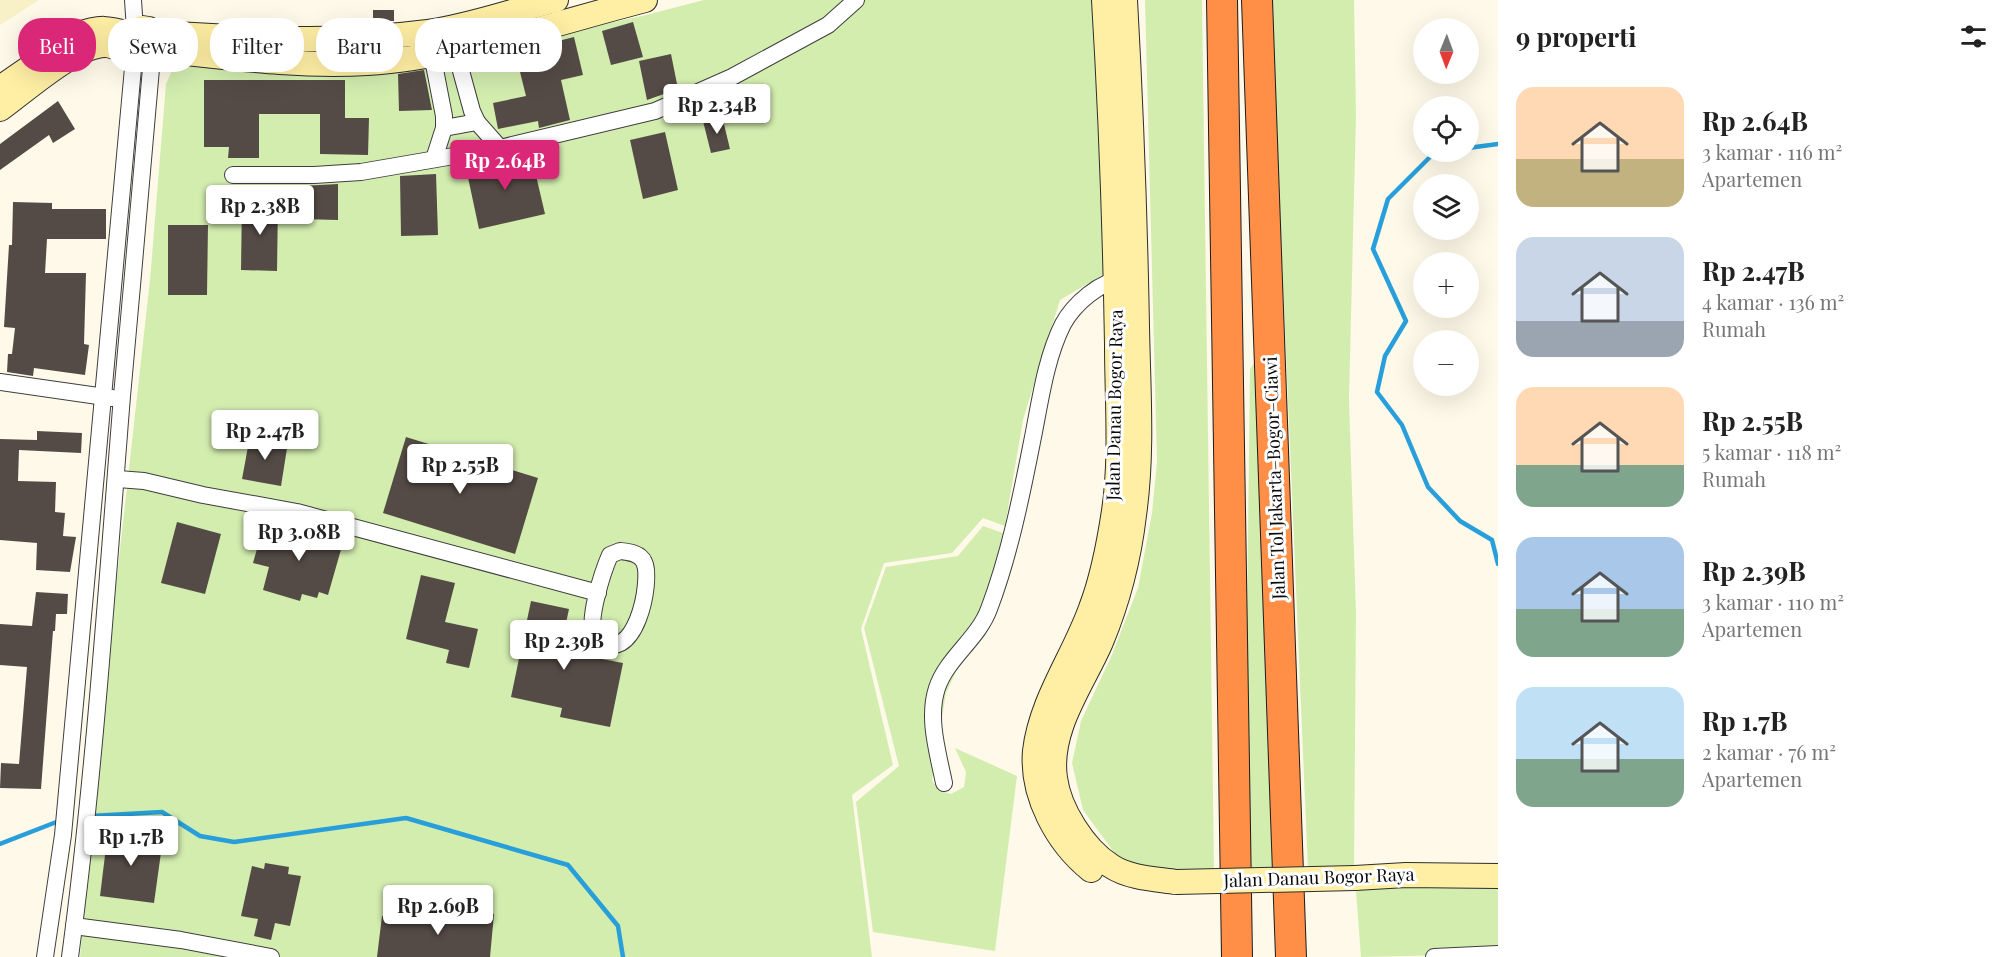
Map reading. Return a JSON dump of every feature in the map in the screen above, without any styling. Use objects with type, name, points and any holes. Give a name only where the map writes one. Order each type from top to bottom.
[{"type":"highway","points":[[1222,0],[1237,957]]},
{"type":"highway","name":"Jalan Tol Jakarta–Bogor–Ciawi","points":[[1257,0],[1291,957]]},
{"type":"street","points":[[133,0],[137,18]]},
{"type":"street","points":[[198,43],[375,38],[431,31],[556,0]]},
{"type":"street","points":[[562,21],[645,0]]},
{"type":"street","points":[[234,175],[314,176],[361,172],[500,148],[654,111],[698,93],[828,25],[856,0]]},
{"type":"street","name":"Jalan Danau Bogor Raya","points":[[1104,0],[1113,153],[1126,279],[1138,458],[1130,547],[1118,596],[1101,641],[1056,742],[1054,762],[1056,787],[1066,811],[1083,839],[1112,867],[1140,877],[1176,882],[1355,878],[1406,874],[1498,876]]},
{"type":"street","name":"Jalan Danau Bogor Raya","points":[[1125,0],[1126,279]]},
{"type":"street","points":[[0,88],[77,35],[108,28]]},
{"type":"street","points":[[0,109],[77,54],[93,47],[108,45]]},
{"type":"street","points":[[198,51],[302,63],[368,63],[415,56]]},
{"type":"street","points":[[45,957],[63,835],[103,396],[139,72]]},
{"type":"street","points":[[70,957],[88,802],[118,479],[140,72]]},
{"type":"street","points":[[434,159],[444,128],[444,72]]},
{"type":"street","points":[[454,72],[477,122],[500,148]]},
{"type":"street","points":[[444,128],[477,122]]},
{"type":"street","points":[[944,783],[935,734],[937,688],[951,664],[982,625],[993,599],[1024,482],[1044,384],[1064,323],[1082,302],[1126,279]]},
{"type":"street","points":[[0,382],[122,399]]},
{"type":"street","points":[[118,479],[144,481],[297,512],[598,593]]},
{"type":"street","points":[[631,552],[642,558],[646,567],[645,584],[635,628],[624,642],[605,643],[593,633],[598,593],[605,565],[613,553],[631,552]]},
{"type":"street","points":[[74,926],[180,940],[271,957]]},
{"type":"street","points":[[1434,957],[1498,954]]},
{"type":"shaded area","points":[[0,0],[39,0],[0,25]]},
{"type":"green space","points":[[704,0],[1122,0],[1135,256],[1060,300],[1023,420],[1005,526],[983,518],[952,553],[884,563],[861,629],[893,765],[852,795],[872,957],[80,957],[101,720],[150,280],[166,84],[171,72],[198,72],[198,59],[210,60],[210,72],[304,72],[304,58],[316,58],[316,72],[403,72],[403,52],[415,51],[415,72],[562,72],[562,33]]},
{"type":"green space","points":[[1145,0],[1202,0],[1214,869],[1157,874],[1119,859],[1083,810],[1072,763],[1081,721],[1111,657],[1138,588],[1152,513],[1157,462]]},
{"type":"green space","points":[[1271,0],[1354,0],[1356,114],[1349,399],[1356,613],[1354,872],[1308,871]]},
{"type":"green space","points":[[1254,363],[1258,368],[1280,873],[1244,873],[1250,369]]},
{"type":"green space","points":[[983,526],[1003,533],[984,612],[946,693],[932,780],[938,790],[951,794],[964,787],[966,772],[955,748],[1017,776],[995,951],[873,932],[856,802],[899,766],[864,628],[886,567],[958,556]]},
{"type":"green space","points":[[1498,876],[1498,954],[1361,957],[1355,878]]},
{"type":"building","points":[[373,10],[394,10],[394,18],[373,18]]},
{"type":"building","points":[[633,22],[643,57],[611,65],[602,31]]},
{"type":"building","points":[[574,37],[583,75],[561,80],[570,120],[539,128],[538,121],[498,129],[493,103],[526,96],[520,72],[562,72],[562,40]]},
{"type":"building","points":[[671,54],[678,89],[647,100],[639,61]]},
{"type":"building","points":[[424,72],[432,110],[399,111],[398,74]]},
{"type":"building","points":[[204,80],[345,80],[345,118],[369,118],[368,155],[320,154],[320,114],[259,114],[259,158],[228,158],[229,147],[204,147]]},
{"type":"building","points":[[58,101],[75,129],[53,143],[49,135],[0,170],[0,144]]},
{"type":"building","points":[[722,116],[730,149],[711,153],[703,121]]},
{"type":"building","points":[[665,132],[678,190],[643,199],[630,140]]},
{"type":"building","points":[[531,154],[545,214],[479,229],[466,168]]},
{"type":"building","points":[[436,174],[438,235],[401,236],[400,176]]},
{"type":"building","points":[[338,184],[338,220],[300,219],[300,186]]},
{"type":"building","points":[[242,201],[278,202],[277,271],[241,270]]},
{"type":"building","points":[[13,202],[52,203],[52,209],[106,209],[106,239],[47,239],[45,273],[86,273],[84,344],[89,345],[85,375],[34,368],[33,376],[7,372],[8,354],[12,354],[15,328],[4,327],[9,245],[12,245]]},
{"type":"building","points":[[168,225],[208,225],[207,295],[168,295]]},
{"type":"building","points":[[37,431],[82,433],[81,453],[19,450],[18,481],[56,482],[55,512],[65,513],[63,536],[76,537],[70,572],[36,570],[37,543],[0,540],[0,439],[37,440]]},
{"type":"building","points":[[250,436],[288,442],[281,486],[242,479]]},
{"type":"building","points":[[406,437],[538,478],[515,554],[383,513]]},
{"type":"building","points":[[177,522],[221,534],[205,594],[161,583]]},
{"type":"building","points":[[297,526],[344,539],[328,595],[319,592],[317,598],[302,594],[300,601],[263,590],[269,567],[253,563],[262,531],[274,534],[275,528],[294,533]]},
{"type":"building","points":[[421,575],[455,583],[445,622],[478,629],[469,668],[446,663],[449,650],[406,639]]},
{"type":"building","points":[[36,592],[68,594],[67,614],[56,614],[55,631],[53,631],[41,789],[0,788],[1,763],[19,764],[27,667],[0,665],[0,624],[32,626]]},
{"type":"building","points":[[531,601],[569,609],[560,651],[623,663],[610,727],[560,717],[562,708],[511,697]]},
{"type":"building","points":[[108,831],[163,838],[154,903],[100,896]]},
{"type":"building","points":[[265,863],[289,867],[288,874],[301,876],[290,926],[275,923],[271,940],[254,936],[258,919],[241,916],[252,866],[264,869]]},
{"type":"building","points":[[435,908],[494,914],[490,957],[377,957],[382,916],[434,923]]},
{"type":"waterway","points":[[1479,147],[1498,144]]},
{"type":"waterway","points":[[1425,162],[1388,199],[1373,249],[1406,321],[1385,356],[1377,392],[1402,425],[1428,487],[1460,521],[1492,540],[1498,564]]},
{"type":"waterway","points":[[91,816],[162,812],[200,836],[234,842],[406,818],[568,865],[618,926],[623,957]]},
{"type":"waterway","points":[[0,844],[59,821]]}]
